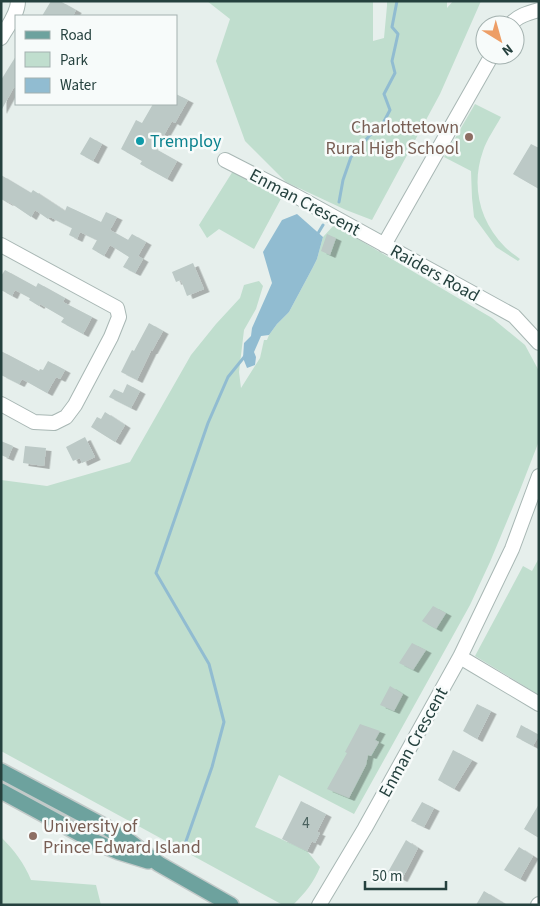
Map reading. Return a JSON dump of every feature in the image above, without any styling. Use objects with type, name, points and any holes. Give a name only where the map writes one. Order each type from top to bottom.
[{"type":"main road","points":[[1,771],[104,826],[130,842],[159,864],[231,905]]},
{"type":"main road","points":[[1,791],[93,841],[119,852],[159,864]]},
{"type":"street","points":[[1,38],[14,15],[18,1]]},
{"type":"street","points":[[523,15],[539,10]]},
{"type":"street","name":"Raiders Road","points":[[486,65],[384,245],[514,316],[539,344]]},
{"type":"street","name":"Enman Crescent","points":[[225,160],[294,195],[384,245]]},
{"type":"street","points":[[1,245],[117,308],[119,317],[111,338],[75,405],[66,417],[54,423],[34,422],[1,404]]},
{"type":"street","points":[[539,476],[512,549],[460,657],[539,704]]},
{"type":"street","name":"Enman Crescent","points":[[319,905],[365,828],[460,657]]},
{"type":"green space","points":[[207,1],[373,1],[373,41],[384,38],[387,1],[447,1],[447,8],[453,1],[481,1],[440,94],[372,220],[286,182],[245,141],[216,61],[230,19]]},
{"type":"green space","points":[[475,104],[501,117],[483,151],[479,164],[478,189],[483,214],[489,226],[505,247],[520,259],[518,261],[496,247],[474,217],[471,171],[444,157]]},
{"type":"green space","points":[[233,171],[283,195],[254,249],[219,229],[207,238],[199,225]]},
{"type":"green space","points":[[334,225],[492,318],[525,345],[539,371],[539,441],[490,562],[470,605],[354,814],[279,775],[255,827],[307,851],[320,867],[309,887],[293,905],[281,904],[1,751],[1,480],[47,486],[130,462],[191,355],[240,298],[244,285],[259,281],[263,286],[256,309],[244,330],[239,372],[241,388],[260,358],[264,340],[267,340],[277,324],[289,312],[317,259],[323,237]]},
{"type":"green space","points":[[539,558],[539,695],[475,656],[523,566],[532,571]]},
{"type":"green space","points":[[1,837],[18,857],[31,880],[96,885],[101,905],[1,905]]},
{"type":"water","points":[[297,214],[323,237],[317,259],[289,312],[269,335],[261,336],[254,352],[256,357],[255,365],[247,368],[243,358],[244,343],[251,336],[252,328],[272,283],[263,252],[282,220]]},
{"type":"building","points":[[51,1],[60,1],[76,10],[74,15],[43,15]]},
{"type":"building","points":[[15,58],[15,88],[1,111],[1,80]]},
{"type":"building","name":"Tremploy","points":[[178,95],[188,100],[175,123],[172,121],[164,135],[160,133],[152,147],[177,161],[167,179],[140,164],[142,161],[121,149],[136,120],[142,123],[152,105],[178,105]]},
{"type":"building","points":[[90,137],[102,144],[93,161],[80,154]]},
{"type":"building","points":[[531,144],[539,148],[539,189],[513,174]]},
{"type":"building","points":[[1,175],[31,193],[33,190],[65,211],[67,206],[101,222],[106,212],[117,217],[110,230],[128,240],[132,234],[146,242],[138,256],[143,259],[135,273],[123,267],[129,257],[110,245],[104,256],[92,249],[97,240],[80,232],[77,239],[69,235],[72,228],[50,217],[48,219],[35,210],[31,217],[9,202],[1,199]]},
{"type":"building","points":[[327,234],[336,238],[330,255],[321,251]]},
{"type":"building","points":[[193,263],[204,289],[187,296],[181,280],[176,282],[172,272]]},
{"type":"building","points":[[5,270],[36,287],[38,283],[65,298],[63,302],[92,317],[83,334],[61,322],[64,318],[40,304],[39,306],[29,300],[30,298],[15,290],[12,296],[1,290],[1,276]]},
{"type":"building","points":[[149,323],[163,331],[137,380],[121,372]]},
{"type":"building","points":[[1,351],[39,371],[40,369],[43,370],[48,361],[65,370],[60,379],[56,377],[47,393],[22,379],[19,384],[1,375]]},
{"type":"building","points":[[127,384],[140,391],[131,408],[109,397],[114,389],[123,393]]},
{"type":"building","points":[[105,412],[125,425],[115,442],[91,427],[97,417],[101,419]]},
{"type":"building","points":[[85,437],[95,457],[82,463],[80,458],[73,461],[66,447]]},
{"type":"building","points":[[1,441],[13,446],[8,458],[1,455]]},
{"type":"building","points":[[25,446],[46,448],[44,466],[23,463]]},
{"type":"building","points":[[433,606],[446,613],[436,629],[422,621]]},
{"type":"building","points":[[412,643],[426,650],[413,670],[399,663]]},
{"type":"building","points":[[390,686],[403,694],[394,711],[380,705]]},
{"type":"building","points":[[477,704],[491,711],[477,739],[463,731]]},
{"type":"building","points":[[360,724],[380,731],[375,740],[379,742],[371,756],[368,755],[366,765],[349,798],[327,789],[347,753],[345,752]]},
{"type":"building","points":[[521,725],[539,735],[533,746],[516,737]]},
{"type":"building","points":[[453,750],[472,760],[454,789],[438,780]]},
{"type":"building","points":[[301,801],[326,814],[317,832],[320,833],[315,843],[312,841],[307,851],[282,839]]},
{"type":"building","points":[[422,802],[434,808],[424,827],[411,821]]},
{"type":"building","points":[[539,804],[539,838],[524,829]]},
{"type":"building","points":[[406,840],[418,848],[402,879],[388,872]]},
{"type":"building","points":[[519,847],[533,856],[520,879],[504,870]]},
{"type":"building","points":[[484,891],[507,905],[476,905]]},
{"type":"waterway","points":[[339,202],[343,180],[351,157],[370,135],[381,127],[390,110],[384,94],[395,73],[392,61],[398,34],[392,27],[397,1]]},
{"type":"waterway","points":[[317,235],[323,225]]},
{"type":"waterway","points":[[185,844],[212,767],[224,722],[209,664],[156,573],[208,423],[228,377],[245,356]]},
{"type":"place","name":"Charlottetown Rural High School","points":[[469,137]]},
{"type":"place","name":"Tremploy","points":[[140,141]]},
{"type":"place","name":"University of Prince Edward Island","points":[[33,836]]}]
